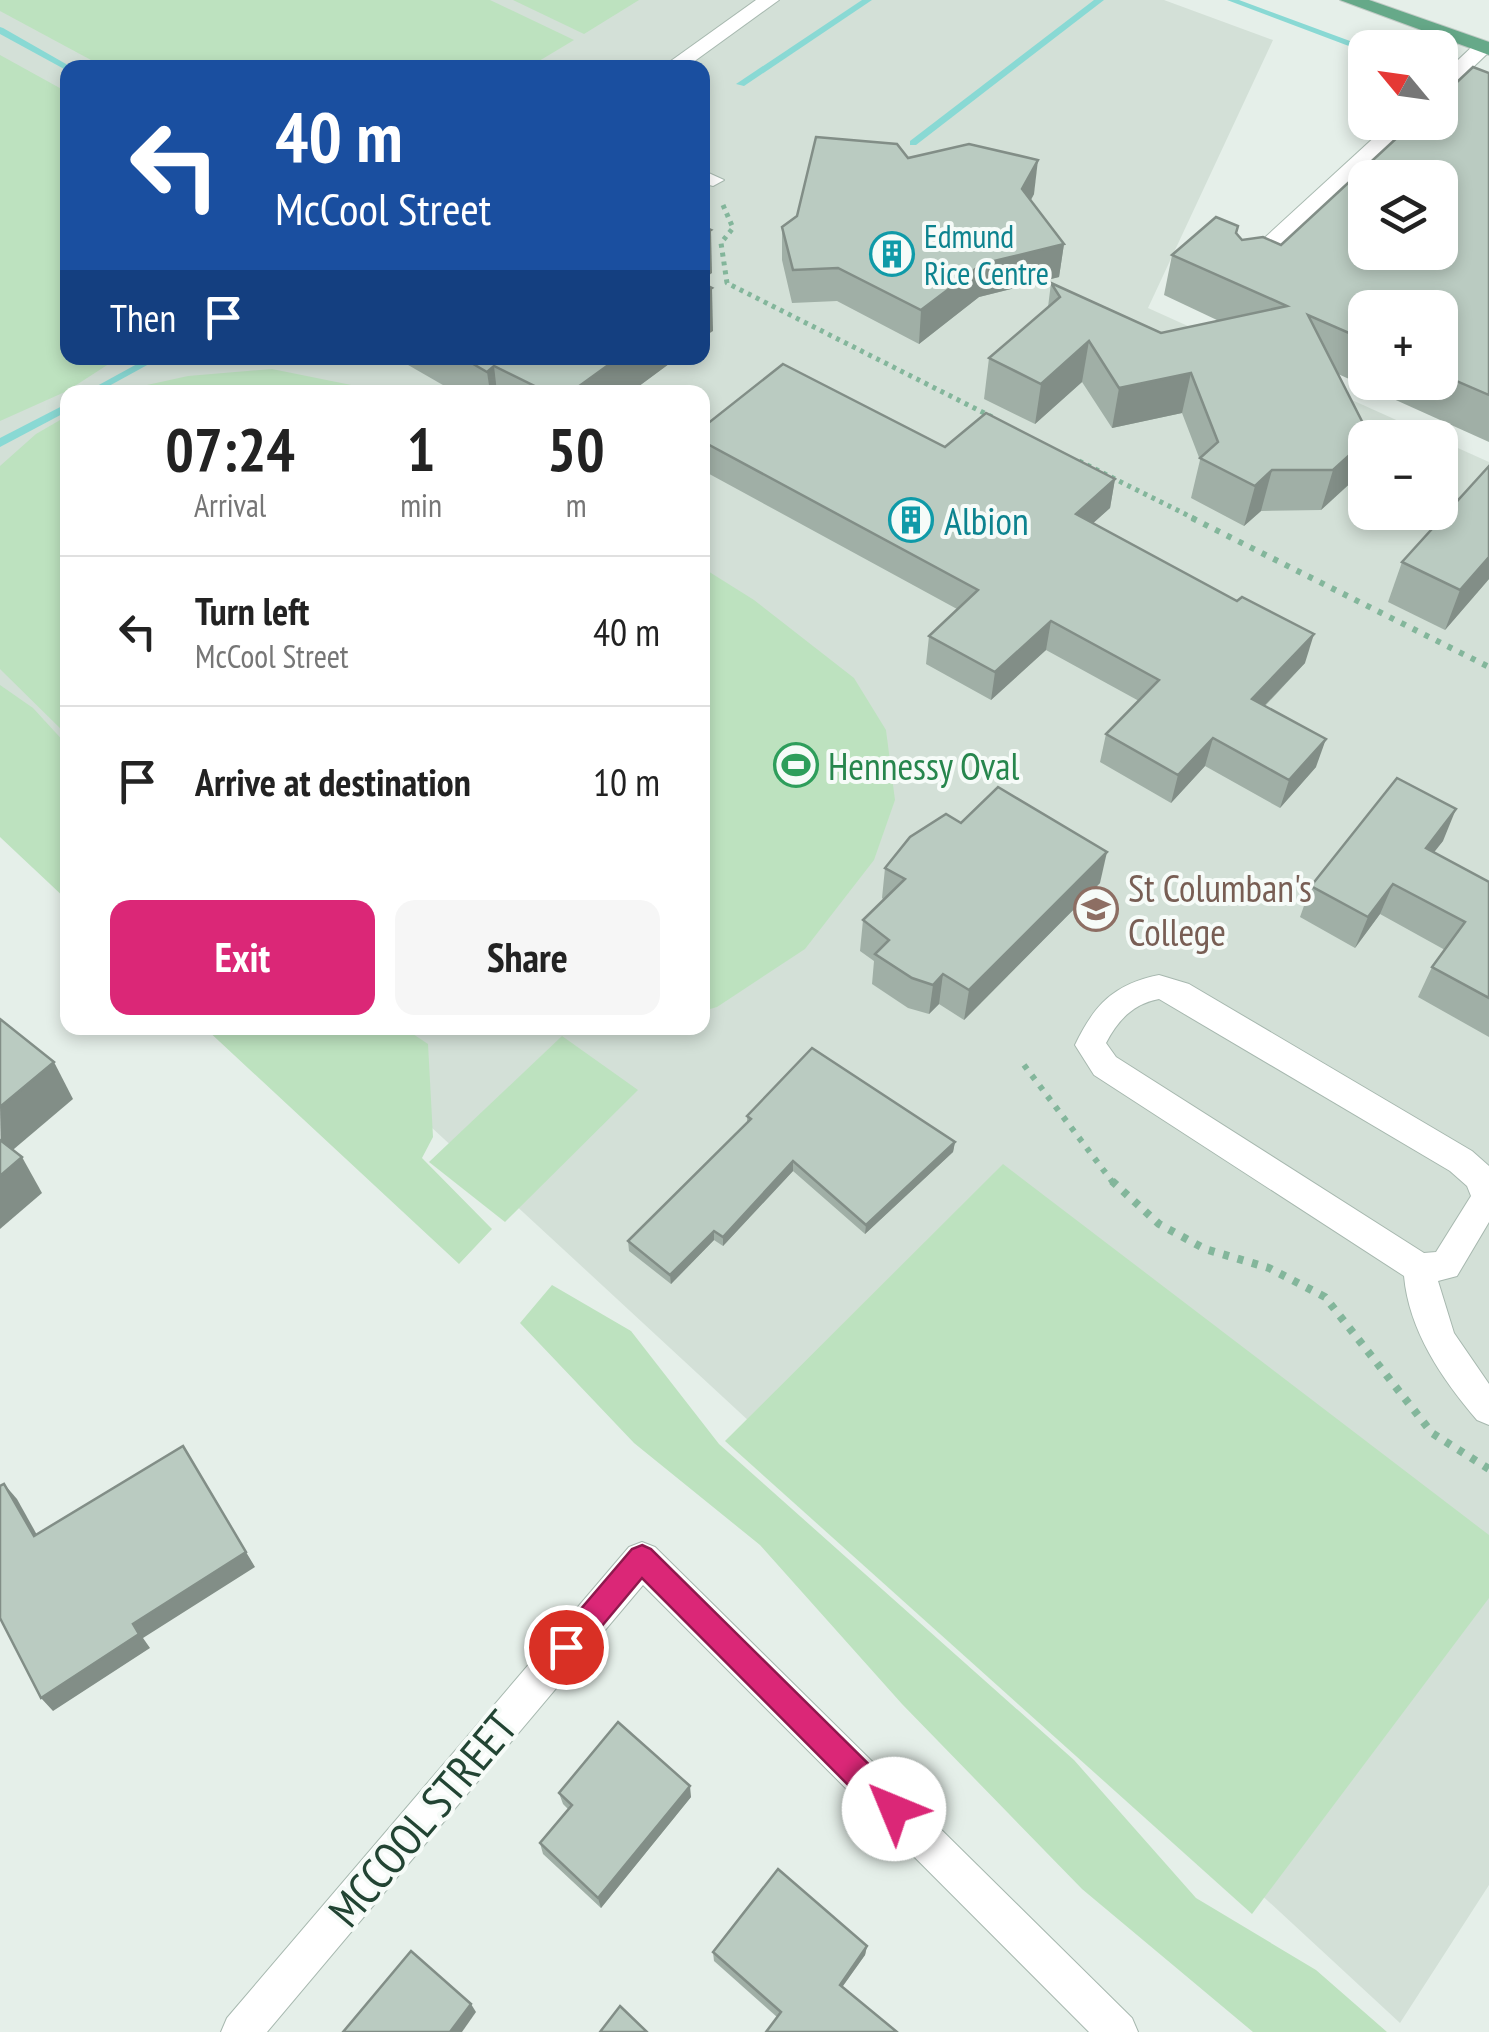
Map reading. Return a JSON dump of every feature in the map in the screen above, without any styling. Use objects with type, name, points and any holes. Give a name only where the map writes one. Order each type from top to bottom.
[{"type":"main road","points":[[1350,0],[1486,48]]},
{"type":"street","points":[[683,60],[770,0]]},
{"type":"street","points":[[1458,72],[1486,48]]},
{"type":"street","points":[[1241,272],[1356,155],[1378,140]]},
{"type":"street","points":[[1159,986],[1178,993],[1461,1161],[1480,1178],[1487,1197],[1445,1266],[1420,1268],[1105,1066],[1090,1045],[1100,1023],[1134,990],[1159,986]]},
{"type":"street","points":[[1420,1268],[1420,1293],[1452,1366],[1489,1409]]},
{"type":"street","name":"MCCOOL STREET","points":[[242,2032],[642,1558],[1118,2032]]},
{"type":"path","points":[[710,182],[733,228],[721,243],[726,283],[992,417]]},
{"type":"path","points":[[1064,452],[1489,666]]},
{"type":"path","points":[[1024,1065],[1121,1193],[1159,1224],[1205,1249],[1269,1268],[1325,1297],[1432,1433],[1489,1469]]},
{"type":"shaded area","name":"St Columban's College","points":[[0,0],[1164,0],[1273,40],[1148,308],[1396,420],[1348,420],[1348,530],[1458,530],[1458,448],[1489,462],[1489,1885],[1400,2023],[332,1035],[710,1035],[710,385],[60,385],[60,784],[0,728]]},
{"type":"green space","points":[[0,0],[490,0],[574,40],[541,60],[91,60],[0,11]]},
{"type":"green space","points":[[513,0],[639,0],[584,34]]},
{"type":"green space","points":[[0,55],[60,88],[60,365],[107,365],[76,385],[60,385],[60,394],[0,421]]},
{"type":"green space","points":[[272,369],[351,385],[147,385],[188,376]]},
{"type":"green space","points":[[60,420],[60,728],[0,669],[0,466],[36,434]]},
{"type":"green space","name":"Hennessy Oval","points":[[710,572],[754,600],[854,678],[886,730],[895,800],[874,860],[805,949],[710,1009]]},
{"type":"green space","points":[[0,685],[33,708],[60,737],[60,893],[0,837]]},
{"type":"green space","points":[[213,1035],[414,1035],[428,1044],[433,1137],[422,1158],[492,1229],[459,1264]]},
{"type":"green space","points":[[562,1036],[638,1090],[505,1222],[429,1162]]},
{"type":"green space","points":[[1003,1164],[1489,1535],[1489,1598],[1252,1914],[725,1441]]},
{"type":"green space","points":[[552,1285],[631,1331],[719,1444],[1074,1760],[1196,1898],[1316,1970],[1387,2032],[1253,2032],[1082,1889],[902,1704],[760,1545],[634,1443],[520,1323]]},
{"type":"building","points":[[1473,67],[1489,73],[1489,395],[1458,382],[1458,290],[1348,290],[1348,333],[1308,315],[1361,420],[1348,420],[1348,456],[1333,470],[1272,470],[1255,486],[1200,458],[1218,442],[1191,373],[1119,388],[1089,341],[1041,384],[989,358],[1060,297],[1051,283],[1161,333],[1287,306],[1172,255],[1216,217],[1238,226],[1236,233],[1242,240],[1263,237],[1281,245],[1348,183],[1348,270],[1458,270],[1458,160],[1373,160],[1395,140],[1458,140],[1458,81]]},
{"type":"building","name":"Edmund Rice Centre","points":[[816,137],[897,144],[908,158],[969,144],[1038,160],[1022,189],[1064,244],[982,264],[921,310],[838,268],[793,270],[782,227],[797,216]]},
{"type":"building","points":[[783,364],[945,447],[986,413],[1115,479],[1076,514],[1237,601],[1242,597],[1314,634],[1252,699],[1326,739],[1289,780],[1213,738],[1178,775],[1106,734],[1159,680],[1051,621],[995,672],[929,636],[978,590],[710,445],[710,422]]},
{"type":"building","points":[[475,365],[608,365],[581,385],[533,385],[494,366],[487,372]]},
{"type":"building","points":[[1489,466],[1489,557],[1460,590],[1402,562],[1431,530],[1458,530],[1458,500]]},
{"type":"building","points":[[1397,778],[1456,809],[1426,848],[1489,882],[1489,998],[1432,967],[1465,922],[1393,884],[1368,917],[1311,886]]},
{"type":"building","points":[[998,787],[1107,852],[969,990],[943,974],[933,985],[912,978],[875,954],[889,940],[863,920],[905,879],[885,868],[910,837],[946,814],[961,823]]},
{"type":"building","points":[[0,1019],[54,1062],[0,1107]]},
{"type":"building","points":[[812,1048],[955,1142],[866,1225],[793,1161],[723,1237],[714,1231],[670,1275],[628,1241],[751,1119],[747,1116]]},
{"type":"building","points":[[0,1140],[22,1157],[0,1176]]},
{"type":"building","points":[[183,1446],[246,1552],[133,1624],[139,1634],[41,1698],[0,1618],[0,1486],[4,1484],[34,1536]]},
{"type":"building","points":[[618,1722],[690,1786],[598,1898],[540,1843],[572,1805],[559,1793]]},
{"type":"building","points":[[778,1869],[867,1946],[840,1985],[897,2032],[766,2032],[781,2012],[713,1952]]},
{"type":"building","points":[[411,1951],[471,2004],[450,2032],[343,2032]]},
{"type":"building","points":[[620,2006],[647,2032],[600,2032]]},
{"type":"waterway","points":[[741,84],[868,0]]},
{"type":"waterway","points":[[913,143],[1100,0]]},
{"type":"waterway","points":[[1231,0],[1348,43]]},
{"type":"waterway","points":[[0,30],[60,63]]},
{"type":"waterway","points":[[104,385],[142,365]]},
{"type":"waterway","points":[[0,443],[60,410]]},
{"type":"place","name":"Edmund Rice Centre","points":[[892,254]]},
{"type":"place","name":"Albion","points":[[911,520]]},
{"type":"place","name":"Hennessy Oval","points":[[796,765]]},
{"type":"place","name":"St Columban's College","points":[[1096,909]]},
{"type":"route","points":[[566,1647],[642,1558],[894,1809]]}]
